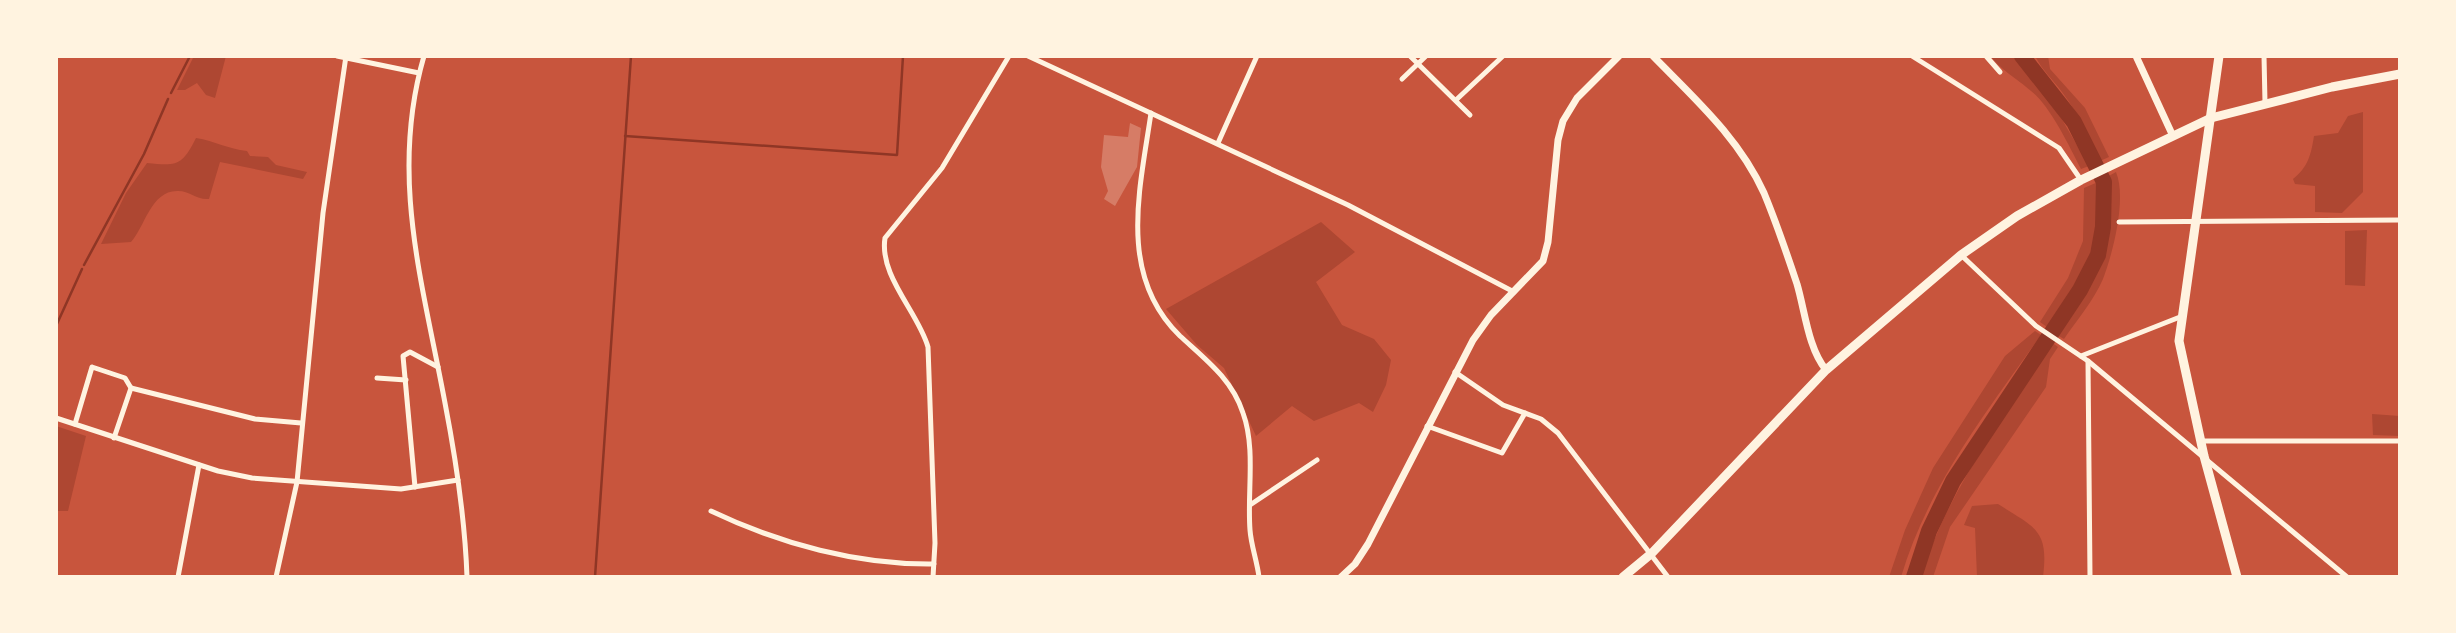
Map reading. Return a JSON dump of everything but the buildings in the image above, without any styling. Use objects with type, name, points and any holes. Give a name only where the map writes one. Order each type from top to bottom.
[{"type":"main road","points":[[2218,56],[2180,317],[2181,364],[2237,577]]},
{"type":"main road","points":[[1623,577],[1651,552],[1826,370],[1961,256],[2017,216],[2172,134],[2211,118],[2265,103],[2400,74]]},
{"type":"street","points":[[337,56],[419,72]]},
{"type":"street","points":[[424,56],[410,124],[408,195],[458,481],[467,577]]},
{"type":"street","points":[[933,577],[928,347],[923,331],[888,267],[883,251],[885,238],[942,168],[1009,56]]},
{"type":"street","points":[[1028,56],[1348,205],[1446,259],[1514,292]]},
{"type":"street","points":[[1218,143],[1258,56]]},
{"type":"street","points":[[1410,56],[1470,115]]},
{"type":"street","points":[[1402,79],[1426,56]]},
{"type":"street","points":[[1456,100],[1503,56]]},
{"type":"street","points":[[1342,577],[1355,564],[1368,544],[1455,372],[1485,323],[1543,261],[1548,242],[1558,140],[1563,121],[1577,98],[1619,56]]},
{"type":"street","points":[[1653,56],[1724,130],[1751,169],[1764,194],[1797,284],[1811,334],[1826,370]]},
{"type":"street","points":[[1912,56],[2059,148],[2081,180]]},
{"type":"street","points":[[1986,56],[2000,72]]},
{"type":"street","points":[[2136,56],[2172,134]]},
{"type":"street","points":[[2264,56],[2265,103]]},
{"type":"street","points":[[276,577],[297,482],[328,176],[346,57]]},
{"type":"street","points":[[1151,113],[1139,199],[1137,247],[1143,276],[1178,334],[1222,375],[1243,411],[1249,434],[1250,533],[1259,577]]},
{"type":"street","points":[[2119,222],[2400,220]]},
{"type":"street","points":[[1961,256],[2036,326],[2088,361],[2347,577]]},
{"type":"street","points":[[2081,356],[2180,317]]},
{"type":"street","points":[[415,487],[404,356],[410,352],[438,367]]},
{"type":"street","points":[[2088,361],[2090,577]]},
{"type":"street","points":[[75,424],[92,366],[125,378],[131,388],[255,419],[301,423]]},
{"type":"street","points":[[1455,372],[1503,405],[1541,419],[1558,433],[1668,577]]},
{"type":"street","points":[[377,378],[405,380]]},
{"type":"street","points":[[114,438],[131,388]]},
{"type":"street","points":[[1427,426],[1502,453],[1525,413]]},
{"type":"street","points":[[56,418],[199,465],[252,478],[401,489],[458,481]]},
{"type":"street","points":[[2200,441],[2400,441]]},
{"type":"street","points":[[1250,505],[1317,460]]},
{"type":"street","points":[[178,577],[199,465]]},
{"type":"street","points":[[711,511],[735,522],[841,556],[888,565],[934,564]]},
{"type":"shaded area","points":[[194,56],[226,56],[215,98],[206,95],[197,83],[185,90],[177,90]]},
{"type":"shaded area","points":[[1990,56],[2013,56],[2046,92],[2089,166],[2081,169],[2046,107]]},
{"type":"shaded area","points":[[2035,56],[2048,56],[2050,69],[2085,108],[2109,157],[2100,161],[2073,108]]},
{"type":"shaded area","points":[[2363,112],[2363,192],[2342,213],[2315,212],[2315,186],[2295,184],[2293,179],[2308,160],[2314,136],[2338,133],[2348,116]]},
{"type":"shaded area","points":[[196,138],[247,151],[250,156],[268,157],[276,165],[307,172],[303,179],[220,162],[209,199],[182,191],[169,192],[155,203],[131,242],[101,244],[126,193],[147,163],[178,162],[187,154]]},
{"type":"shaded area","points":[[2116,172],[2119,183],[2119,210],[2107,268],[2095,295],[2064,339],[2057,335],[2090,280],[2106,239],[2111,198],[2107,177]]},
{"type":"shaded area","points":[[2098,182],[2102,212],[2096,244],[2076,289],[2047,327],[2040,322],[2068,278],[2083,241],[2084,188]]},
{"type":"shaded area","points":[[1321,222],[1355,252],[1316,282],[1342,325],[1374,339],[1391,360],[1386,385],[1373,412],[1359,403],[1314,421],[1292,406],[1256,436],[1224,368],[1197,345],[1166,309]]},
{"type":"shaded area","points":[[2367,230],[2365,286],[2345,285],[2345,231]]},
{"type":"shaded area","points":[[2035,331],[2041,335],[1980,421],[1943,480],[1927,511],[1901,577],[1889,577],[1905,530],[1933,468],[2005,356]]},
{"type":"shaded area","points":[[2051,342],[2058,347],[2050,359],[2046,387],[1950,527],[1933,577],[1921,577],[1932,545],[1961,485]]},
{"type":"shaded area","points":[[2372,414],[2400,416],[2400,436],[2373,435]]},
{"type":"shaded area","points":[[56,426],[86,436],[68,511],[56,511]]},
{"type":"shaded area","points":[[1998,504],[2037,532],[2044,549],[2043,577],[1977,577],[1975,528],[1964,525],[1972,506]]},
{"type":"waterway","points":[[171,93],[190,56]]},
{"type":"waterway","points":[[595,577],[631,56]]},
{"type":"waterway","points":[[625,136],[897,155],[903,56]]},
{"type":"waterway","points":[[1914,577],[1929,531],[1953,481],[2080,290],[2098,255],[2103,227],[2104,182],[2074,122],[2022,56]]},
{"type":"waterway","points":[[84,265],[144,154],[168,99]]},
{"type":"waterway","points":[[56,326],[82,269]]}]
